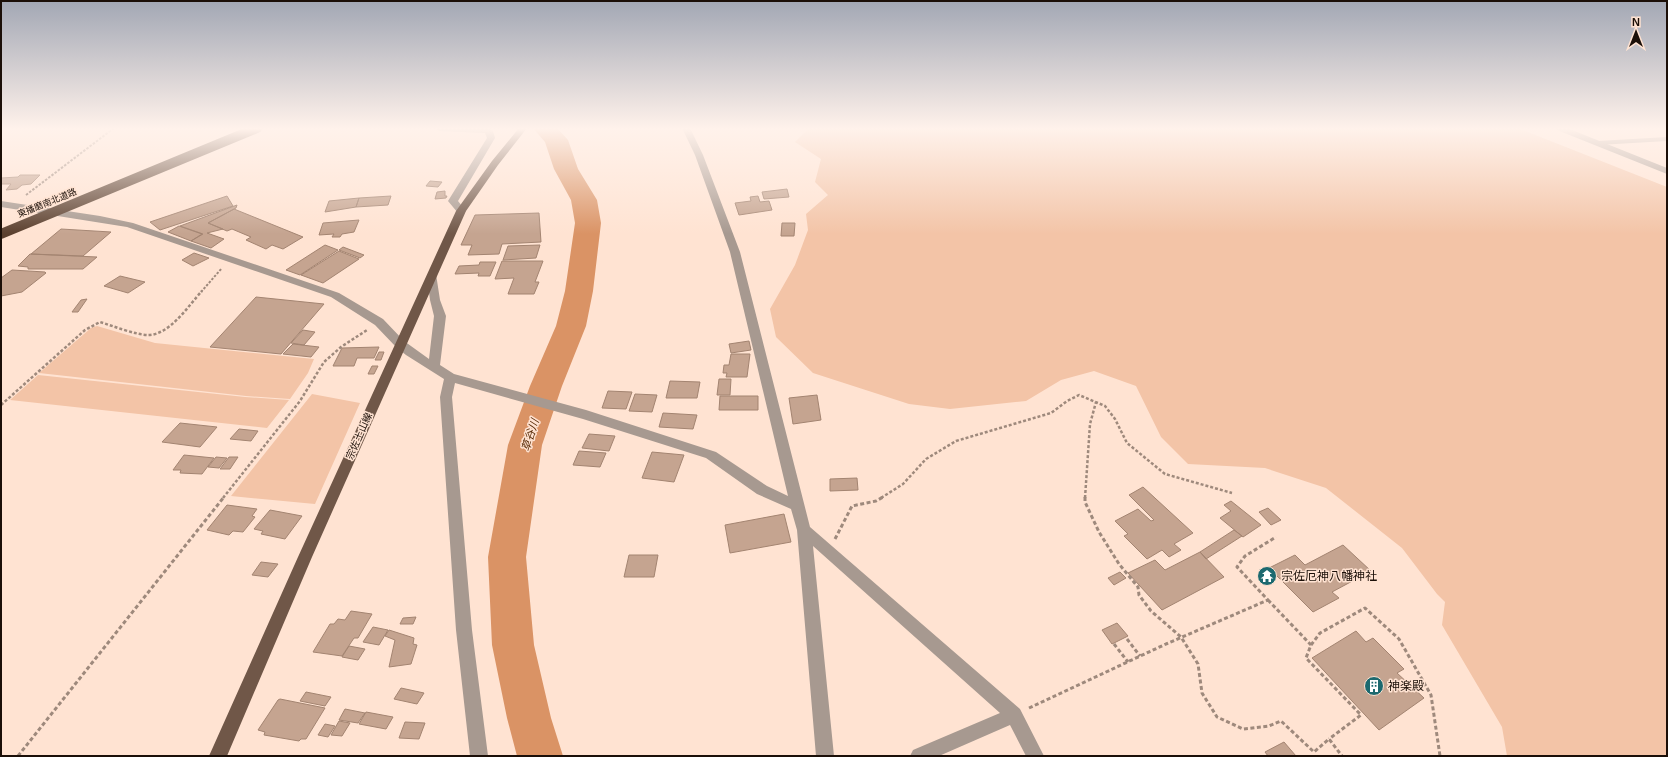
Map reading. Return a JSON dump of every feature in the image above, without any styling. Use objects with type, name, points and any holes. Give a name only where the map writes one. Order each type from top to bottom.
[{"type":"highway","name":"東播磨南北道路","points":[[1,225],[152,163]]},
{"type":"highway","name":"東播磨南北道路","points":[[1,234],[172,163]]},
{"type":"main road","name":"宗佐土山線","points":[[218,756],[400,344],[461,211],[495,163]]},
{"type":"street","points":[[461,211],[453,201],[476,163]]},
{"type":"street","points":[[702,163],[735,252],[804,530],[825,756]]},
{"type":"street","points":[[1648,163],[1667,171]]},
{"type":"street","points":[[6,205],[100,218],[129,225],[335,295],[379,322],[400,344],[410,352],[450,377],[586,415],[711,455],[762,490],[797,506]]},
{"type":"street","points":[[432,276],[435,300],[440,316],[434,367]]},
{"type":"street","points":[[450,377],[446,397],[456,546],[464,637],[479,756]]},
{"type":"street","points":[[804,530],[1014,715],[1035,756]]},
{"type":"street","points":[[919,756],[1014,715]]},
{"type":"path","points":[[6,205],[64,163]]},
{"type":"path","points":[[1,404],[85,330],[95,324],[100,322],[147,335],[158,334],[168,329],[230,260]]},
{"type":"path","points":[[18,756],[300,401],[324,362],[341,347],[379,322]]},
{"type":"path","points":[[828,551],[852,506],[876,501],[903,484],[926,459],[956,441],[1051,413],[1067,401],[1079,395],[1105,406],[1115,419],[1127,443],[1165,474],[1232,493]]},
{"type":"path","points":[[1096,402],[1090,424],[1084,502],[1099,532],[1119,564],[1138,587],[1139,595],[1155,615],[1181,637],[1198,664],[1202,693],[1217,717],[1243,729],[1268,726],[1281,721],[1314,752],[1361,715],[1306,658],[1311,645],[1320,633],[1366,608],[1399,640],[1431,695],[1440,756]]},
{"type":"path","points":[[1276,537],[1245,556],[1237,567],[1311,645]]},
{"type":"path","points":[[1014,715],[1181,637],[1268,600]]},
{"type":"path","points":[[1127,639],[1140,656]]},
{"type":"path","points":[[1114,644],[1128,662]]},
{"type":"path","points":[[1329,739],[1342,756]]},
{"type":"shaded area","points":[[820,163],[1607,163],[1667,187],[1667,756],[1507,756],[1502,727],[1442,625],[1445,602],[1437,594],[1402,548],[1326,488],[1265,468],[1188,464],[1161,437],[1136,386],[1094,371],[1061,380],[1026,401],[950,409],[909,404],[813,373],[776,337],[770,309],[795,265],[808,230],[806,214],[828,195],[815,182]]},
{"type":"shaded area","points":[[97,326],[155,343],[314,359],[308,373],[290,399],[246,396],[39,373],[91,328]]},
{"type":"shaded area","points":[[38,375],[245,397],[289,400],[267,428],[10,400]]},
{"type":"shaded area","points":[[312,394],[360,403],[315,504],[231,496]]},
{"type":"building","points":[[20,175],[40,175],[31,184],[22,185],[17,189],[6,190],[11,184],[1,184],[1,178],[18,177]]},
{"type":"building","points":[[430,181],[442,182],[438,187],[426,186]]},
{"type":"building","points":[[787,189],[789,197],[764,199],[762,192]]},
{"type":"building","points":[[445,191],[445,196],[447,196],[446,198],[435,199],[437,192]]},
{"type":"building","points":[[227,196],[233,206],[160,230],[150,222]]},
{"type":"building","points":[[391,196],[388,205],[356,207],[359,198]]},
{"type":"building","points":[[758,196],[760,202],[769,201],[772,210],[739,215],[735,203],[751,201],[750,197]]},
{"type":"building","points":[[359,198],[356,207],[325,212],[329,201]]},
{"type":"building","points":[[237,205],[236,208],[208,223],[223,229],[207,233],[224,239],[211,248],[191,241],[203,234],[180,226]]},
{"type":"building","points":[[234,209],[303,237],[283,249],[272,245],[266,249],[246,240],[251,237],[232,229],[227,231],[208,223]]},
{"type":"building","points":[[539,213],[541,242],[502,244],[499,254],[468,255],[472,245],[461,245],[475,215]]},
{"type":"building","points":[[359,220],[354,232],[342,234],[340,237],[332,237],[334,234],[319,235],[323,223]]},
{"type":"building","points":[[782,223],[795,223],[794,236],[781,236]]},
{"type":"building","points":[[179,226],[202,234],[191,241],[168,232]]},
{"type":"building","points":[[61,229],[111,232],[83,256],[31,254]]},
{"type":"building","points":[[325,245],[338,250],[300,275],[286,270]]},
{"type":"building","points":[[540,245],[536,258],[503,260],[508,246]]},
{"type":"building","points":[[343,247],[364,255],[360,258],[339,250]]},
{"type":"building","points":[[339,251],[359,259],[323,283],[301,275]]},
{"type":"building","points":[[194,253],[209,258],[193,266],[182,260]]},
{"type":"building","points":[[30,254],[97,257],[83,269],[28,269],[28,267],[18,266]]},
{"type":"building","points":[[502,261],[543,261],[535,282],[539,282],[534,294],[508,294],[514,278],[495,279]]},
{"type":"building","points":[[480,262],[496,262],[490,276],[478,276],[479,273],[455,274],[459,266],[479,265]]},
{"type":"building","points":[[12,270],[46,273],[22,292],[1,296],[1,278]]},
{"type":"building","points":[[120,276],[145,282],[128,293],[104,286]]},
{"type":"building","points":[[256,297],[324,304],[281,354],[210,347]]},
{"type":"building","points":[[87,299],[78,312],[72,312],[81,300]]},
{"type":"building","points":[[303,330],[315,332],[304,345],[291,343]]},
{"type":"building","points":[[749,341],[751,350],[731,353],[729,344]]},
{"type":"building","points":[[293,344],[319,347],[311,357],[283,354]]},
{"type":"building","points":[[379,347],[374,358],[357,358],[354,366],[333,366],[342,348]]},
{"type":"building","points":[[379,352],[384,352],[381,360],[375,360]]},
{"type":"building","points":[[731,354],[750,354],[747,377],[726,377],[727,373],[723,373],[724,365],[729,365]]},
{"type":"building","points":[[372,366],[378,366],[374,374],[368,374]]},
{"type":"building","points":[[719,379],[731,379],[730,395],[717,395]]},
{"type":"building","points":[[670,381],[700,382],[697,398],[666,398]]},
{"type":"building","points":[[608,391],[632,392],[626,409],[602,408]]},
{"type":"building","points":[[635,394],[657,395],[652,412],[629,411]]},
{"type":"building","points":[[817,395],[821,420],[793,424],[789,398]]},
{"type":"building","points":[[720,396],[758,396],[758,410],[719,410]]},
{"type":"building","points":[[663,413],[697,415],[693,429],[659,427]]},
{"type":"building","points":[[180,423],[217,427],[200,447],[162,442]]},
{"type":"building","points":[[239,429],[258,431],[251,441],[230,439]]},
{"type":"building","points":[[589,434],[615,436],[609,451],[582,448]]},
{"type":"building","points":[[579,451],[606,453],[600,467],[573,465]]},
{"type":"building","points":[[652,452],[684,455],[674,482],[642,478]]},
{"type":"building","points":[[184,455],[214,458],[202,474],[180,473],[181,470],[173,470]]},
{"type":"building","points":[[216,457],[227,458],[219,468],[208,467]]},
{"type":"building","points":[[229,457],[238,457],[230,469],[220,469]]},
{"type":"building","points":[[857,478],[858,490],[830,491],[830,479]]},
{"type":"building","points":[[1143,487],[1193,533],[1174,544],[1181,550],[1169,557],[1162,550],[1147,559],[1124,536],[1128,534],[1115,521],[1138,509],[1151,521],[1154,520],[1129,495]]},
{"type":"building","points":[[1231,501],[1261,525],[1243,537],[1220,518],[1231,511],[1224,505]]},
{"type":"building","points":[[227,505],[257,509],[252,516],[255,517],[243,532],[233,531],[229,535],[207,530]]},
{"type":"building","points":[[1268,508],[1281,520],[1271,525],[1259,512]]},
{"type":"building","points":[[270,510],[302,516],[285,539],[261,534],[263,531],[254,529]]},
{"type":"building","points":[[784,514],[791,542],[730,553],[725,525]]},
{"type":"building","points":[[1234,530],[1242,536],[1206,559],[1200,552]]},
{"type":"building","points":[[1343,545],[1371,571],[1332,592],[1339,598],[1313,612],[1269,568],[1295,555],[1305,565]]},
{"type":"building","points":[[1200,552],[1224,577],[1162,610],[1128,573],[1155,560],[1165,570]]},
{"type":"building","points":[[629,555],[658,555],[654,577],[624,577]]},
{"type":"building","points":[[261,562],[278,564],[268,577],[252,575]]},
{"type":"building","points":[[1120,572],[1126,578],[1114,585],[1108,578]]},
{"type":"building","points":[[351,611],[372,614],[358,638],[354,638],[342,656],[313,652],[330,624],[334,624],[338,619],[345,620]]},
{"type":"building","points":[[416,617],[413,624],[400,624],[403,618]]},
{"type":"building","points":[[1117,623],[1128,636],[1112,644],[1102,630]]},
{"type":"building","points":[[373,627],[388,630],[379,645],[363,642]]},
{"type":"building","points":[[389,630],[414,638],[413,644],[417,645],[411,664],[389,667],[395,640],[385,636]]},
{"type":"building","name":"神楽殿","points":[[1356,631],[1366,642],[1373,638],[1404,669],[1397,673],[1424,698],[1379,730],[1312,658]]},
{"type":"building","points":[[349,646],[365,649],[358,660],[342,657]]},
{"type":"building","points":[[401,688],[424,693],[417,704],[394,699]]},
{"type":"building","points":[[306,692],[331,697],[325,706],[300,701]]},
{"type":"building","points":[[280,699],[325,708],[306,739],[301,739],[299,741],[264,735],[265,732],[258,730]]},
{"type":"building","points":[[345,709],[365,713],[358,723],[339,720]]},
{"type":"building","points":[[366,712],[393,717],[386,729],[359,724]]},
{"type":"building","points":[[339,721],[350,723],[342,736],[331,735]]},
{"type":"building","points":[[405,722],[425,723],[419,739],[399,738]]},
{"type":"building","points":[[325,724],[335,726],[328,737],[318,735]]},
{"type":"building","points":[[1284,742],[1296,756],[1268,756],[1265,752]]},
{"type":"waterway","name":"草谷川","points":[[540,756],[529,718],[513,645],[507,557],[525,445],[546,386],[571,326],[579,291],[588,223],[584,200],[564,163]]},
{"type":"place","name":"宗佐厄神八幡神社","points":[[1267,576]]},
{"type":"place","name":"神楽殿","points":[[1374,686]]}]
